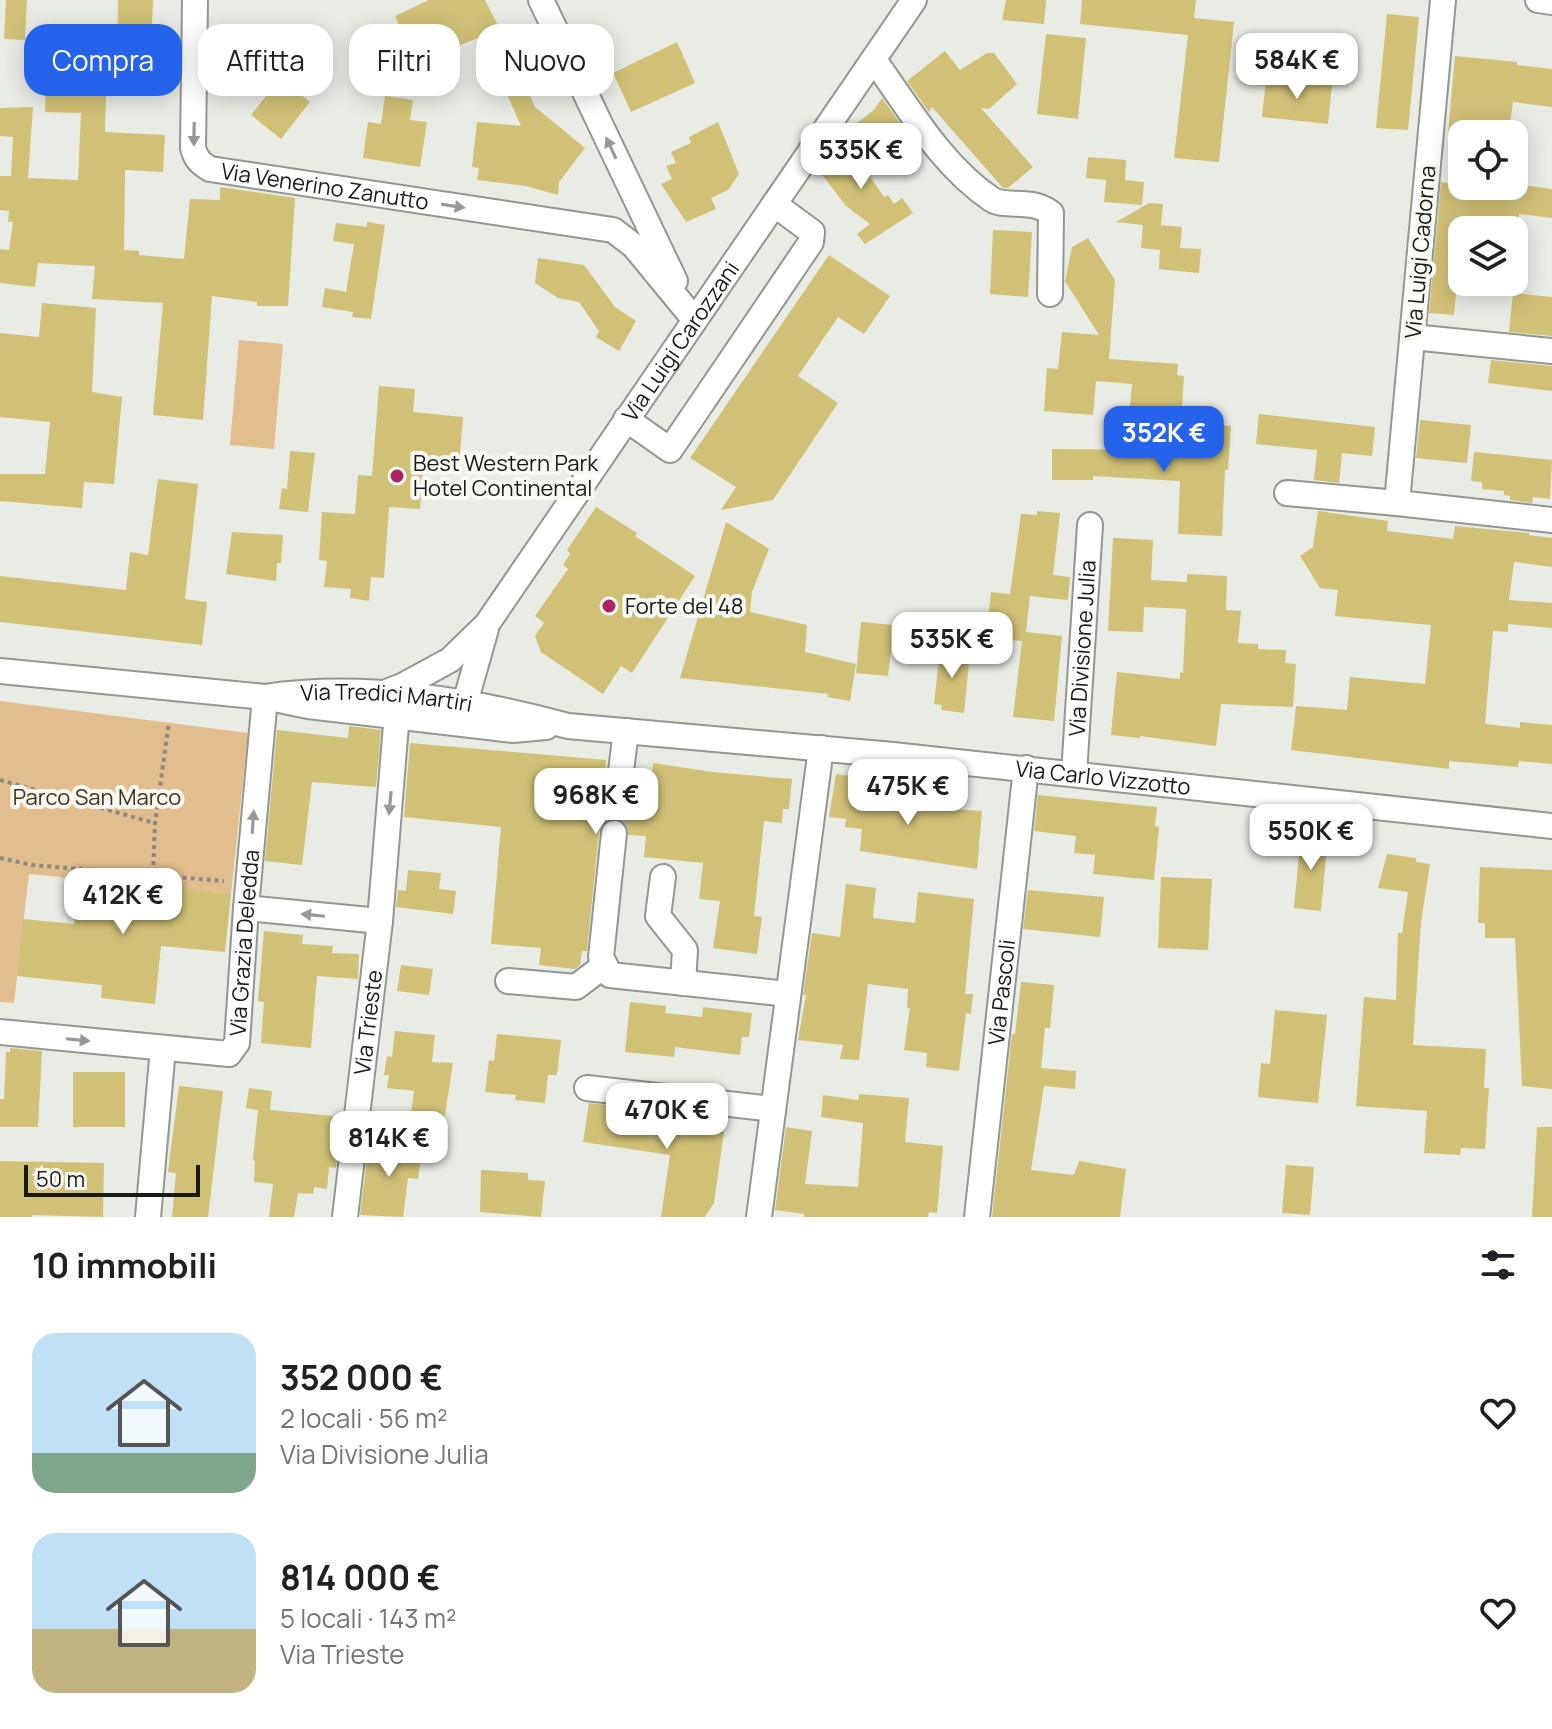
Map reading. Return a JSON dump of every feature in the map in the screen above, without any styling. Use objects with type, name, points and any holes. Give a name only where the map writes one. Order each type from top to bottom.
[{"type":"street","name":"Via Venerino Zanutto","points":[[195,0],[193,148],[195,157],[210,169],[613,230]]},
{"type":"street","points":[[541,0],[694,319]]},
{"type":"street","name":"Via Luigi Cadorna","points":[[1397,503],[1443,0]]},
{"type":"street","points":[[1538,0],[1552,2]]},
{"type":"street","name":"Via Luigi Carozzani","points":[[382,694],[450,660],[487,624],[874,60],[909,3]]},
{"type":"street","points":[[874,60],[948,162],[994,201],[1040,205],[1051,213],[1050,294]]},
{"type":"street","points":[[634,198],[624,218],[613,230],[634,246],[694,319]]},
{"type":"street","points":[[626,419],[670,450],[811,242],[812,232],[774,204]]},
{"type":"street","points":[[1412,337],[1552,351]]},
{"type":"street","points":[[1287,493],[1552,520]]},
{"type":"street","name":"Via Divisione Julia","points":[[1074,774],[1090,525]]},
{"type":"street","name":"Via Luigi Carozzani","points":[[461,713],[487,624]]},
{"type":"street","name":"Via Luigi Carozzani","points":[[433,706],[450,660]]},
{"type":"street","name":"Via Tredici Martiri","points":[[0,671],[265,697],[331,709],[461,713]]},
{"type":"street","name":"Via Tredici Martiri","points":[[265,697],[309,690],[382,694],[461,713]]},
{"type":"street","name":"Via Grazia Deledda","points":[[0,1032],[229,1054],[237,1043],[265,697]]},
{"type":"street","name":"Via Tredici Martiri","points":[[331,709],[348,704],[433,706]]},
{"type":"street","name":"Via Carlo Vizzotto","points":[[461,713],[529,715],[568,726],[1026,768],[1552,826]]},
{"type":"street","name":"Via Trieste","points":[[345,1217],[380,921],[396,725]]},
{"type":"street","points":[[618,795],[626,731]]},
{"type":"street","points":[[759,1217],[821,748]]},
{"type":"street","name":"Via Pascoli","points":[[977,1217],[1026,768]]},
{"type":"street","points":[[614,833],[601,957],[610,975],[788,994]]},
{"type":"street","points":[[663,877],[658,916],[685,950],[683,983]]},
{"type":"street","points":[[247,896],[380,921]]},
{"type":"street","points":[[508,981],[576,987],[605,965]]},
{"type":"street","points":[[148,1217],[163,1048]]},
{"type":"street","points":[[587,1088],[773,1109]]},
{"type":"path","points":[[153,873],[155,823],[169,722]]},
{"type":"path","points":[[0,780],[155,823]]},
{"type":"path","points":[[0,858],[32,865],[153,873],[247,896]]},
{"type":"green space","points":[[239,340],[283,344],[274,449],[230,445]]},
{"type":"green space","name":"Parco San Marco","points":[[0,701],[248,733],[231,894],[29,874],[14,1003],[0,1002]]},
{"type":"building","points":[[6,0],[27,0],[24,40],[4,39]]},
{"type":"building","points":[[118,0],[153,0],[152,24],[118,24]]},
{"type":"building","points":[[429,0],[485,0],[497,24],[476,24],[476,39],[460,45],[460,24],[399,24],[395,16]]},
{"type":"building","points":[[1006,0],[1046,0],[1044,24],[1002,20]]},
{"type":"building","points":[[1082,0],[1196,0],[1194,18],[1234,22],[1219,162],[1174,158],[1188,35],[1080,24]]},
{"type":"building","points":[[1387,14],[1419,17],[1408,130],[1376,128]]},
{"type":"building","points":[[1046,34],[1086,38],[1078,119],[1037,114]]},
{"type":"building","points":[[677,42],[695,83],[631,112],[614,73]]},
{"type":"building","points":[[945,51],[960,70],[987,53],[994,53],[1017,84],[989,109],[981,108],[1033,167],[1008,188],[1003,188],[932,107],[929,112],[907,81]]},
{"type":"building","points":[[1455,56],[1552,69],[1552,107],[1513,102],[1511,120],[1449,120]]},
{"type":"building","points":[[1266,79],[1332,85],[1328,124],[1262,117]]},
{"type":"building","points":[[45,96],[106,96],[105,132],[165,135],[163,172],[125,170],[124,250],[139,251],[139,255],[184,259],[190,199],[220,200],[220,187],[295,198],[288,306],[257,306],[257,302],[212,296],[203,420],[153,415],[163,303],[92,299],[95,266],[38,263],[35,287],[0,283],[0,249],[9,250],[13,222],[8,222],[9,211],[0,210],[0,176],[11,176],[13,137],[0,136],[0,108],[33,107],[28,178],[78,180],[81,113],[45,112]]},
{"type":"building","points":[[266,96],[302,96],[310,102],[281,139],[251,115]]},
{"type":"building","points":[[385,96],[413,100],[410,120],[427,122],[420,167],[363,158],[368,122],[381,124]]},
{"type":"building","points":[[508,96],[530,96],[535,107],[585,148],[559,182],[558,195],[526,186],[477,180],[479,168],[472,167],[477,122],[521,126]]},
{"type":"building","points":[[882,98],[910,137],[895,155],[857,132],[857,123],[874,110]]},
{"type":"building","points":[[718,122],[739,174],[728,190],[711,198],[716,209],[686,222],[661,184],[672,179],[666,166],[676,163],[671,152],[691,143],[689,137]]},
{"type":"building","points":[[842,136],[884,197],[888,195],[894,204],[902,198],[913,213],[865,244],[857,234],[870,224],[846,206],[817,168],[835,141]]},
{"type":"building","points":[[1088,157],[1126,160],[1125,180],[1144,182],[1142,205],[1104,202],[1106,180],[1086,178]]},
{"type":"building","points":[[1441,182],[1448,183],[1448,200],[1528,200],[1528,186],[1552,189],[1552,218],[1519,214],[1448,216],[1448,296],[1456,296],[1454,315],[1429,313]]},
{"type":"building","points":[[1149,203],[1163,204],[1161,225],[1182,227],[1180,248],[1201,249],[1199,273],[1159,269],[1160,250],[1141,248],[1143,225],[1116,222]]},
{"type":"building","points":[[367,222],[385,225],[371,319],[352,317],[353,312],[322,307],[325,288],[346,292],[354,244],[333,241],[336,223],[367,227]]},
{"type":"building","points":[[993,230],[1032,232],[1028,297],[990,294]]},
{"type":"building","points":[[1088,238],[1115,280],[1109,359],[1178,364],[1177,375],[1184,376],[1181,422],[1129,418],[1132,384],[1096,381],[1093,415],[1044,411],[1047,368],[1058,369],[1062,332],[1099,335],[1065,281],[1072,247]]},
{"type":"building","points":[[829,255],[890,296],[864,334],[838,317],[798,376],[838,403],[773,500],[721,510],[736,487],[690,458]]},
{"type":"building","points":[[538,258],[584,265],[615,307],[636,321],[619,351],[596,337],[599,331],[579,302],[558,298],[535,283]]},
{"type":"building","points":[[1513,296],[1552,297],[1552,336],[1509,332]]},
{"type":"building","points":[[42,303],[96,308],[92,392],[122,397],[114,484],[84,482],[82,508],[0,501],[0,474],[45,474],[50,422],[0,417],[0,333],[39,337]]},
{"type":"building","points":[[1491,360],[1552,366],[1552,391],[1488,383]]},
{"type":"building","name":"Best Western Park Hotel Continental","points":[[379,386],[415,389],[413,412],[463,417],[459,465],[424,462],[420,509],[389,507],[384,578],[371,577],[369,601],[350,598],[351,589],[324,587],[327,561],[319,560],[322,512],[355,514],[358,475],[372,476]]},
{"type":"building","points":[[1259,414],[1375,427],[1372,456],[1342,453],[1339,483],[1314,480],[1317,450],[1256,444]]},
{"type":"building","points":[[1420,420],[1471,425],[1467,463],[1416,458]]},
{"type":"building","points":[[1200,424],[1231,426],[1222,536],[1178,534],[1180,481],[1093,476],[1093,480],[1052,480],[1052,449],[1199,450]]},
{"type":"building","points":[[290,451],[315,453],[308,512],[279,509],[282,488],[287,489]]},
{"type":"building","points":[[1474,452],[1552,460],[1550,499],[1533,497],[1532,503],[1510,500],[1504,491],[1482,489],[1482,482],[1471,481]]},
{"type":"building","points":[[158,479],[198,484],[185,599],[207,602],[202,645],[0,622],[0,576],[126,590],[130,552],[148,555]]},
{"type":"building","name":"Forte del 48","points":[[596,507],[695,576],[632,673],[621,666],[603,694],[541,652],[535,636],[544,623],[535,616],[568,569],[563,565],[570,554],[567,550]]},
{"type":"building","points":[[1037,511],[1060,513],[1053,575],[1070,577],[1068,600],[1030,596],[1026,632],[1062,636],[1054,721],[1013,717],[1022,641],[986,638],[991,592],[1010,594],[1021,514],[1037,515]]},
{"type":"building","points":[[1318,511],[1388,521],[1387,531],[1453,539],[1455,526],[1552,538],[1552,567],[1514,562],[1509,600],[1552,603],[1552,628],[1508,624],[1508,632],[1493,631],[1485,724],[1520,728],[1520,722],[1552,725],[1552,764],[1519,761],[1518,767],[1449,761],[1449,769],[1291,750],[1296,706],[1347,710],[1350,677],[1425,684],[1431,625],[1335,616],[1338,590],[1320,588],[1300,556],[1313,547]]},
{"type":"building","points":[[726,522],[769,549],[752,592],[750,612],[807,625],[805,652],[856,664],[850,701],[827,697],[828,694],[680,678]]},
{"type":"building","points":[[232,532],[283,535],[276,581],[226,574]]},
{"type":"building","points":[[1113,538],[1153,540],[1151,580],[1187,582],[1187,574],[1227,576],[1226,610],[1241,611],[1238,643],[1258,644],[1258,649],[1286,650],[1285,663],[1296,664],[1293,707],[1221,704],[1216,746],[1111,735],[1117,672],[1180,679],[1180,672],[1183,673],[1186,609],[1144,607],[1143,632],[1108,631]]},
{"type":"building","points":[[861,622],[894,625],[888,676],[856,673]]},
{"type":"building","points":[[940,649],[970,652],[964,713],[941,710],[942,705],[934,704]]},
{"type":"building","points":[[349,726],[381,730],[376,787],[312,782],[302,865],[265,861],[277,730],[348,738]]},
{"type":"building","points":[[410,743],[606,760],[604,800],[617,810],[629,805],[633,797],[650,799],[653,763],[792,779],[789,809],[783,809],[782,823],[764,821],[754,916],[762,917],[757,954],[713,948],[720,901],[699,899],[703,863],[644,857],[646,836],[629,835],[623,821],[615,818],[602,824],[599,831],[587,951],[582,951],[580,965],[575,969],[539,965],[541,948],[491,944],[501,827],[404,817]]},
{"type":"building","points":[[836,774],[869,779],[866,803],[982,811],[977,869],[860,851],[862,829],[845,827],[846,819],[829,817]]},
{"type":"building","points":[[1038,795],[1157,807],[1155,826],[1159,827],[1154,880],[1093,874],[1095,855],[1074,853],[1076,836],[1034,831]]},
{"type":"building","points":[[1301,833],[1328,836],[1321,911],[1294,908]]},
{"type":"building","points":[[1387,854],[1416,858],[1416,862],[1430,864],[1421,922],[1413,1045],[1486,1049],[1484,1088],[1489,1088],[1485,1149],[1461,1148],[1460,1155],[1424,1153],[1427,1111],[1356,1106],[1364,997],[1396,1000],[1398,933],[1402,933],[1408,892],[1378,888]]},
{"type":"building","points":[[1480,867],[1552,870],[1552,1089],[1522,1086],[1515,938],[1485,938],[1485,923],[1478,923]]},
{"type":"building","points":[[408,870],[441,873],[439,889],[456,891],[453,914],[396,907],[398,890],[406,891]]},
{"type":"building","points":[[1161,877],[1212,879],[1208,950],[1158,948]]},
{"type":"building","points":[[79,878],[231,894],[225,952],[161,946],[155,1004],[101,998],[102,985],[17,976],[23,919],[74,924]]},
{"type":"building","points":[[846,884],[876,888],[873,918],[915,923],[918,892],[974,899],[965,994],[973,994],[971,1014],[966,1013],[959,1071],[926,1067],[927,1053],[904,1050],[910,1008],[907,1008],[908,989],[868,984],[859,1060],[840,1059],[843,1045],[798,1040],[812,933],[840,937]]},
{"type":"building","points":[[1028,890],[1104,897],[1100,937],[1023,929]]},
{"type":"building","points":[[264,931],[303,935],[302,944],[333,946],[332,953],[359,954],[358,979],[317,976],[311,1048],[261,1043],[264,1002],[258,1001]]},
{"type":"building","points":[[401,965],[433,969],[429,995],[397,991]]},
{"type":"building","points":[[1021,982],[1054,985],[1050,1028],[1045,1028],[1041,1068],[1076,1071],[1075,1089],[1044,1086],[1031,1170],[1074,1175],[1079,1161],[1126,1169],[1120,1217],[992,1217],[1012,1034],[1015,1034]]},
{"type":"building","points":[[630,1002],[666,1006],[665,1013],[702,1017],[703,1007],[752,1013],[749,1037],[742,1037],[740,1055],[675,1047],[674,1057],[625,1052]]},
{"type":"building","points":[[1275,1010],[1327,1015],[1318,1103],[1258,1097],[1261,1063],[1270,1064]]},
{"type":"building","points":[[395,1031],[435,1035],[432,1062],[453,1063],[444,1121],[433,1120],[432,1125],[410,1122],[414,1091],[387,1088],[389,1075],[384,1075],[387,1056],[392,1057]]},
{"type":"building","points":[[497,1034],[561,1040],[557,1075],[548,1075],[545,1103],[515,1100],[516,1095],[485,1092],[489,1060],[494,1061]]},
{"type":"building","points":[[10,1048],[42,1051],[38,1127],[0,1127],[0,1099],[4,1099],[6,1052],[10,1052]]},
{"type":"building","points":[[73,1072],[125,1072],[125,1127],[73,1127]]},
{"type":"building","points":[[179,1086],[223,1091],[208,1217],[172,1217],[176,1173],[168,1172]]},
{"type":"building","points":[[249,1088],[272,1091],[270,1110],[333,1116],[330,1139],[339,1140],[336,1168],[329,1167],[327,1189],[314,1187],[313,1194],[298,1193],[294,1217],[269,1217],[273,1184],[254,1182],[258,1110],[246,1108]]},
{"type":"building","points":[[859,1094],[909,1098],[905,1142],[943,1146],[937,1213],[929,1212],[928,1217],[804,1217],[804,1214],[775,1210],[786,1127],[812,1131],[805,1184],[858,1187],[863,1123],[821,1117],[823,1095],[858,1100]]},
{"type":"building","points":[[589,1103],[721,1118],[719,1131],[724,1132],[714,1203],[705,1217],[661,1217],[670,1155],[583,1142]]},
{"type":"building","points":[[1537,1127],[1552,1127],[1552,1217],[1532,1217]]},
{"type":"building","points":[[369,1143],[422,1148],[418,1179],[408,1178],[403,1217],[360,1215]]},
{"type":"building","points":[[0,1161],[104,1163],[103,1217],[0,1217]]},
{"type":"building","points":[[1286,1165],[1314,1167],[1310,1215],[1282,1213]]},
{"type":"building","points":[[481,1170],[528,1173],[528,1180],[545,1181],[541,1217],[480,1212]]},
{"type":"tunnel","points":[[614,833],[618,795]]},
{"type":"place","name":"Best Western Park Hotel Continental","points":[[397,476]]},
{"type":"place","name":"Forte del 48","points":[[609,606]]}]
